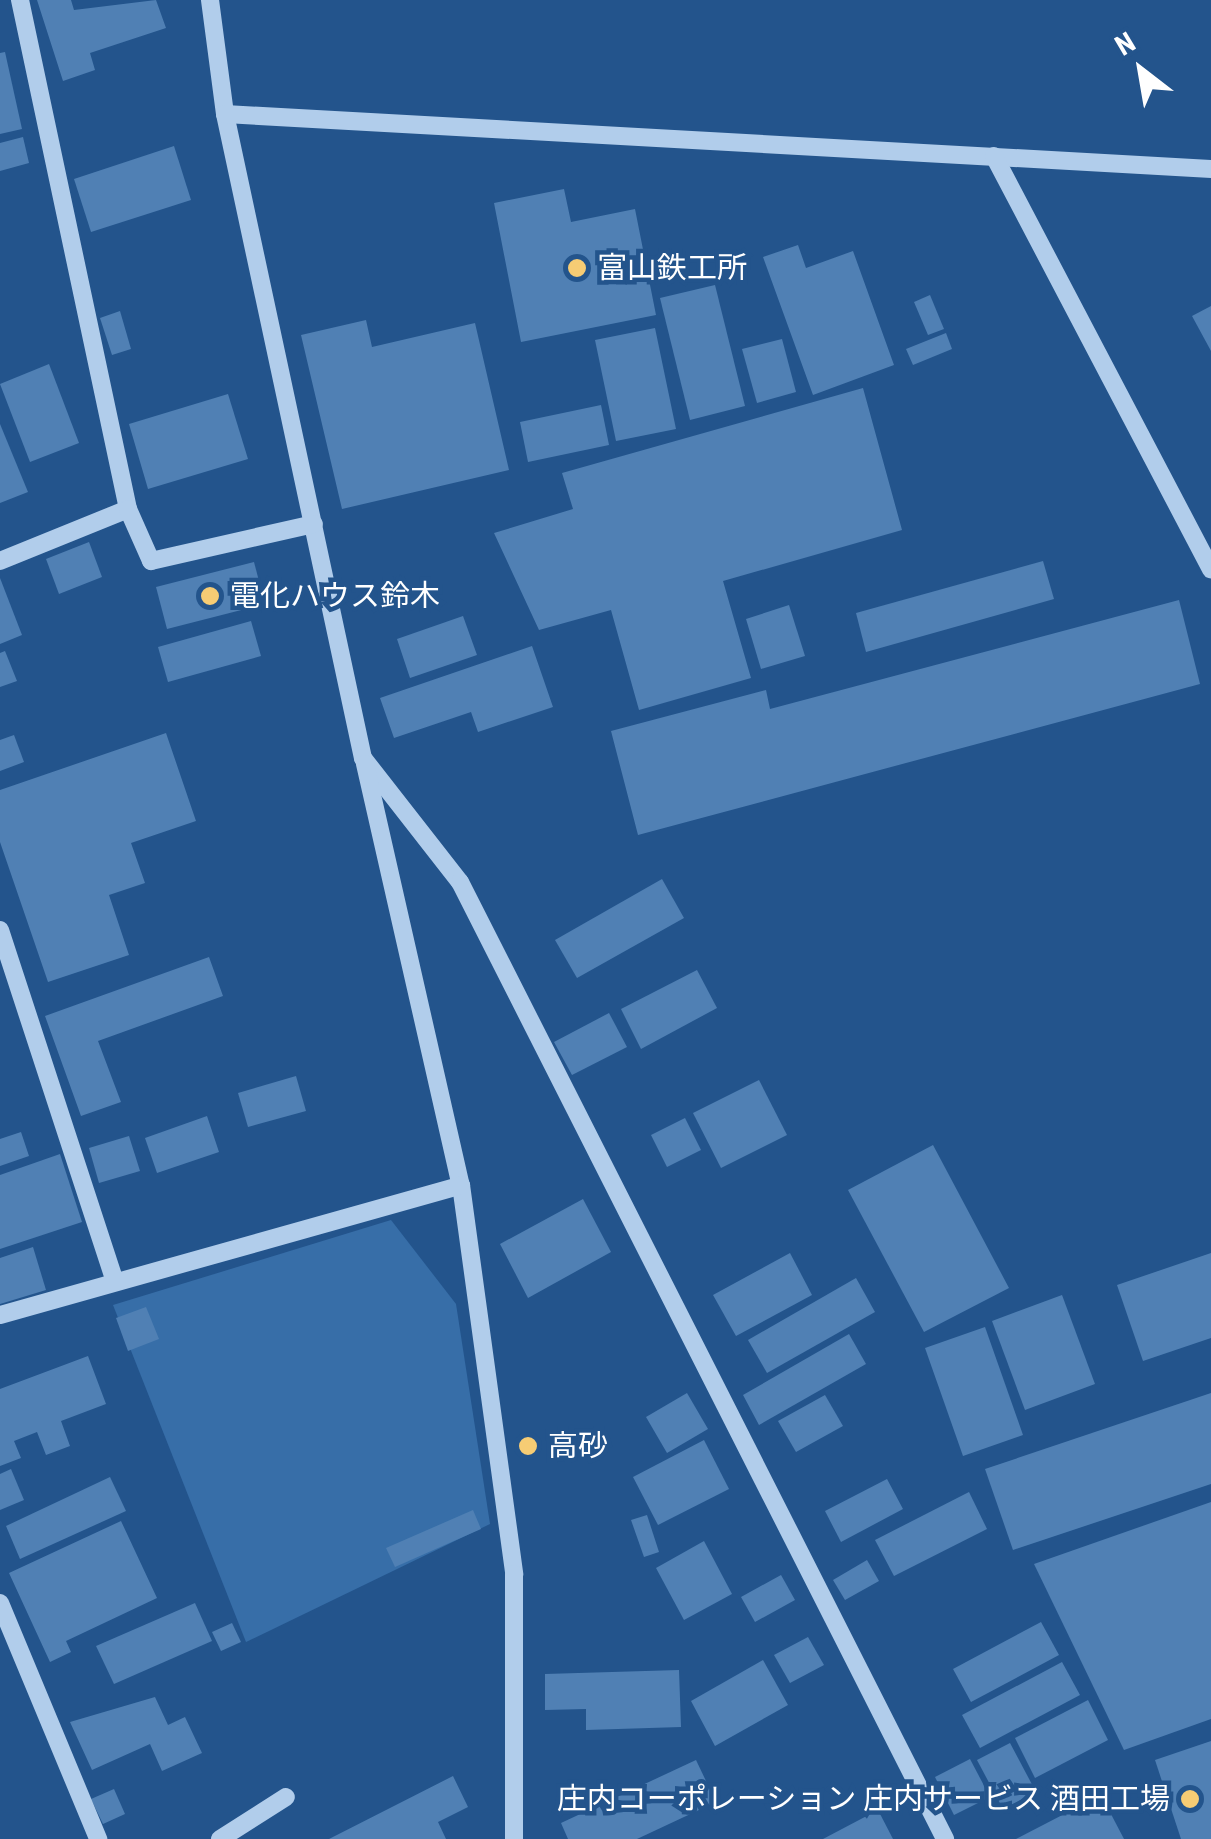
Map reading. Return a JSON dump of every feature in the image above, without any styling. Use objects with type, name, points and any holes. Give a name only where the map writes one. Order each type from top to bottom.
[{"type":"street","points":[[20,0],[128,510],[151,561],[314,524]]},
{"type":"street","points":[[210,0],[225,114],[461,1185],[514,1574],[514,1839]]},
{"type":"street","points":[[225,114],[1211,169]]},
{"type":"street","points":[[994,156],[1211,570]]},
{"type":"street","points":[[0,561],[128,510]]},
{"type":"street","points":[[364,758],[460,882],[945,1839]]},
{"type":"street","points":[[0,930],[114,1282]]},
{"type":"street","points":[[0,1315],[461,1185]]},
{"type":"street","points":[[0,1603],[98,1839]]},
{"type":"street","points":[[220,1839],[286,1796]]},
{"type":"shaded area","points":[[391,1220],[456,1304],[490,1524],[246,1642],[113,1305]]},
{"type":"building","points":[[37,0],[71,0],[74,10],[156,0],[166,28],[90,53],[95,70],[63,81]]},
{"type":"building","points":[[5,52],[22,129],[0,134],[0,53]]},
{"type":"building","points":[[23,137],[29,163],[0,171],[0,143]]},
{"type":"building","points":[[174,146],[191,200],[91,232],[74,179]]},
{"type":"building","name":"富山鉄工所","points":[[564,189],[571,222],[635,209],[656,315],[521,342],[494,203]]},
{"type":"building","points":[[798,245],[806,268],[853,251],[894,365],[813,395],[763,257]]},
{"type":"building","points":[[715,285],[745,406],[690,420],[660,298]]},
{"type":"building","points":[[930,295],[944,329],[928,335],[914,302]]},
{"type":"building","points":[[1211,306],[1211,351],[1192,316]]},
{"type":"building","points":[[120,311],[131,349],[112,355],[100,318]]},
{"type":"building","points":[[366,320],[372,347],[475,323],[509,470],[342,509],[301,335]]},
{"type":"building","points":[[655,328],[676,429],[616,441],[595,340]]},
{"type":"building","points":[[946,333],[952,349],[913,365],[906,349]]},
{"type":"building","points":[[782,339],[796,392],[757,403],[742,349]]},
{"type":"building","points":[[49,364],[79,443],[30,462],[0,384]]},
{"type":"building","points":[[863,388],[902,530],[723,581],[751,678],[639,710],[611,610],[539,630],[494,533],[573,509],[562,473]]},
{"type":"building","points":[[228,394],[248,459],[148,489],[129,424]]},
{"type":"building","points":[[601,405],[609,445],[528,462],[520,422]]},
{"type":"building","points":[[0,424],[28,492],[0,503]]},
{"type":"building","points":[[89,542],[102,577],[59,594],[46,559]]},
{"type":"building","points":[[1043,561],[1054,599],[866,652],[856,613]]},
{"type":"building","name":"電化ハウス鈴木","points":[[254,562],[265,604],[167,629],[156,587]]},
{"type":"building","points":[[0,578],[22,635],[0,644]]},
{"type":"building","points":[[1179,600],[1200,684],[638,835],[611,731],[766,690],[770,709]]},
{"type":"building","points":[[789,605],[805,656],[761,669],[746,619]]},
{"type":"building","points":[[463,616],[477,655],[410,678],[397,639]]},
{"type":"building","points":[[251,621],[261,656],[168,682],[158,647]]},
{"type":"building","points":[[532,646],[553,707],[478,732],[471,712],[394,738],[380,698]]},
{"type":"building","points":[[5,651],[17,681],[0,687],[0,653]]},
{"type":"building","points":[[166,733],[196,821],[131,843],[145,883],[109,895],[129,955],[48,982],[0,842],[0,790]]},
{"type":"building","points":[[14,735],[24,762],[0,771],[0,740]]},
{"type":"building","points":[[662,879],[684,918],[577,978],[555,940]]},
{"type":"building","points":[[209,957],[223,996],[98,1041],[121,1102],[81,1116],[45,1016]]},
{"type":"building","points":[[697,970],[717,1008],[641,1049],[621,1009]]},
{"type":"building","points":[[609,1013],[627,1047],[572,1075],[554,1042]]},
{"type":"building","points":[[296,1076],[306,1111],[248,1127],[238,1093]]},
{"type":"building","points":[[759,1080],[787,1135],[721,1168],[693,1113]]},
{"type":"building","points":[[207,1116],[219,1152],[157,1173],[145,1138]]},
{"type":"building","points":[[685,1118],[701,1150],[667,1167],[651,1135]]},
{"type":"building","points":[[21,1132],[29,1156],[0,1166],[0,1139]]},
{"type":"building","points":[[129,1136],[140,1171],[99,1183],[89,1148]]},
{"type":"building","points":[[933,1145],[1009,1288],[924,1332],[848,1190]]},
{"type":"building","points":[[60,1154],[82,1222],[0,1249],[0,1175]]},
{"type":"building","points":[[583,1199],[611,1252],[528,1298],[500,1244]]},
{"type":"building","points":[[33,1247],[46,1290],[0,1304],[0,1258]]},
{"type":"building","points":[[790,1253],[812,1295],[736,1336],[713,1295]]},
{"type":"building","points":[[1211,1253],[1211,1338],[1143,1361],[1117,1285]]},
{"type":"building","points":[[856,1278],[875,1312],[767,1373],[748,1340]]},
{"type":"building","points":[[1062,1295],[1095,1384],[1025,1410],[992,1321]]},
{"type":"building","points":[[146,1307],[159,1339],[128,1351],[116,1318]]},
{"type":"building","points":[[985,1327],[1023,1435],[963,1456],[925,1348]]},
{"type":"building","points":[[849,1334],[866,1364],[759,1425],[743,1395]]},
{"type":"building","points":[[88,1356],[106,1404],[61,1421],[70,1446],[46,1455],[37,1432],[14,1441],[21,1458],[0,1466],[0,1389]]},
{"type":"building","points":[[687,1393],[708,1429],[667,1453],[646,1417]]},
{"type":"building","points":[[1211,1393],[1211,1484],[1013,1550],[985,1469]]},
{"type":"building","points":[[825,1395],[843,1426],[796,1452],[778,1421]]},
{"type":"building","points":[[704,1440],[729,1489],[658,1525],[633,1477]]},
{"type":"building","points":[[11,1469],[24,1500],[0,1510],[0,1474]]},
{"type":"building","points":[[110,1477],[126,1511],[20,1559],[6,1526]]},
{"type":"building","points":[[887,1479],[903,1509],[841,1542],[825,1511]]},
{"type":"building","points":[[969,1492],[987,1529],[894,1576],[875,1540]]},
{"type":"building","points":[[1211,1502],[1211,1719],[1124,1750],[1034,1564]]},
{"type":"building","points":[[473,1510],[481,1529],[395,1567],[386,1548]]},
{"type":"building","points":[[647,1515],[659,1552],[644,1557],[631,1520]]},
{"type":"building","points":[[121,1521],[157,1598],[66,1641],[71,1652],[50,1662],[9,1573]]},
{"type":"building","points":[[704,1541],[732,1594],[684,1620],[656,1568]]},
{"type":"building","points":[[867,1560],[879,1581],[845,1600],[833,1580]]},
{"type":"building","points":[[781,1575],[795,1600],[755,1622],[741,1597]]},
{"type":"building","points":[[195,1603],[212,1641],[114,1684],[96,1646]]},
{"type":"building","points":[[1041,1622],[1059,1655],[971,1702],[953,1669]]},
{"type":"building","points":[[232,1623],[241,1642],[221,1651],[212,1632]]},
{"type":"building","points":[[808,1637],[824,1665],[790,1683],[774,1655]]},
{"type":"building","points":[[763,1660],[788,1705],[715,1746],[691,1701]]},
{"type":"building","points":[[1062,1662],[1080,1695],[980,1748],[962,1715]]},
{"type":"building","points":[[679,1670],[681,1727],[586,1730],[586,1709],[545,1710],[545,1674]]},
{"type":"building","points":[[155,1697],[168,1725],[185,1717],[202,1753],[162,1771],[150,1744],[92,1770],[70,1722]]},
{"type":"building","points":[[1088,1700],[1108,1740],[1035,1778],[1015,1738]]},
{"type":"building","name":"庄内コーポレーション 庄内サービス 酒田工場","points":[[1211,1741],[1211,1839],[1181,1839],[1155,1760]]},
{"type":"building","points":[[1010,1743],[1036,1792],[1003,1809],[977,1760]]},
{"type":"building","points":[[970,1759],[990,1797],[954,1815],[935,1777]]},
{"type":"building","points":[[696,1760],[716,1802],[637,1839],[568,1839],[561,1823]]},
{"type":"building","points":[[453,1776],[468,1807],[438,1822],[446,1839],[329,1839]]},
{"type":"building","points":[[114,1789],[125,1814],[103,1824],[91,1799]]},
{"type":"building","points":[[1101,1795],[1124,1839],[1016,1839]]},
{"type":"building","points":[[878,1810],[893,1839],[823,1839]]},
{"type":"place","name":"富山鉄工所","points":[[577,268]]},
{"type":"place","name":"電化ハウス鈴木","points":[[210,596]]},
{"type":"place","name":"高砂","points":[[528,1446]]},
{"type":"place","name":"庄内コーポレーション 庄内サービス 酒田工場","points":[[1190,1799]]}]
